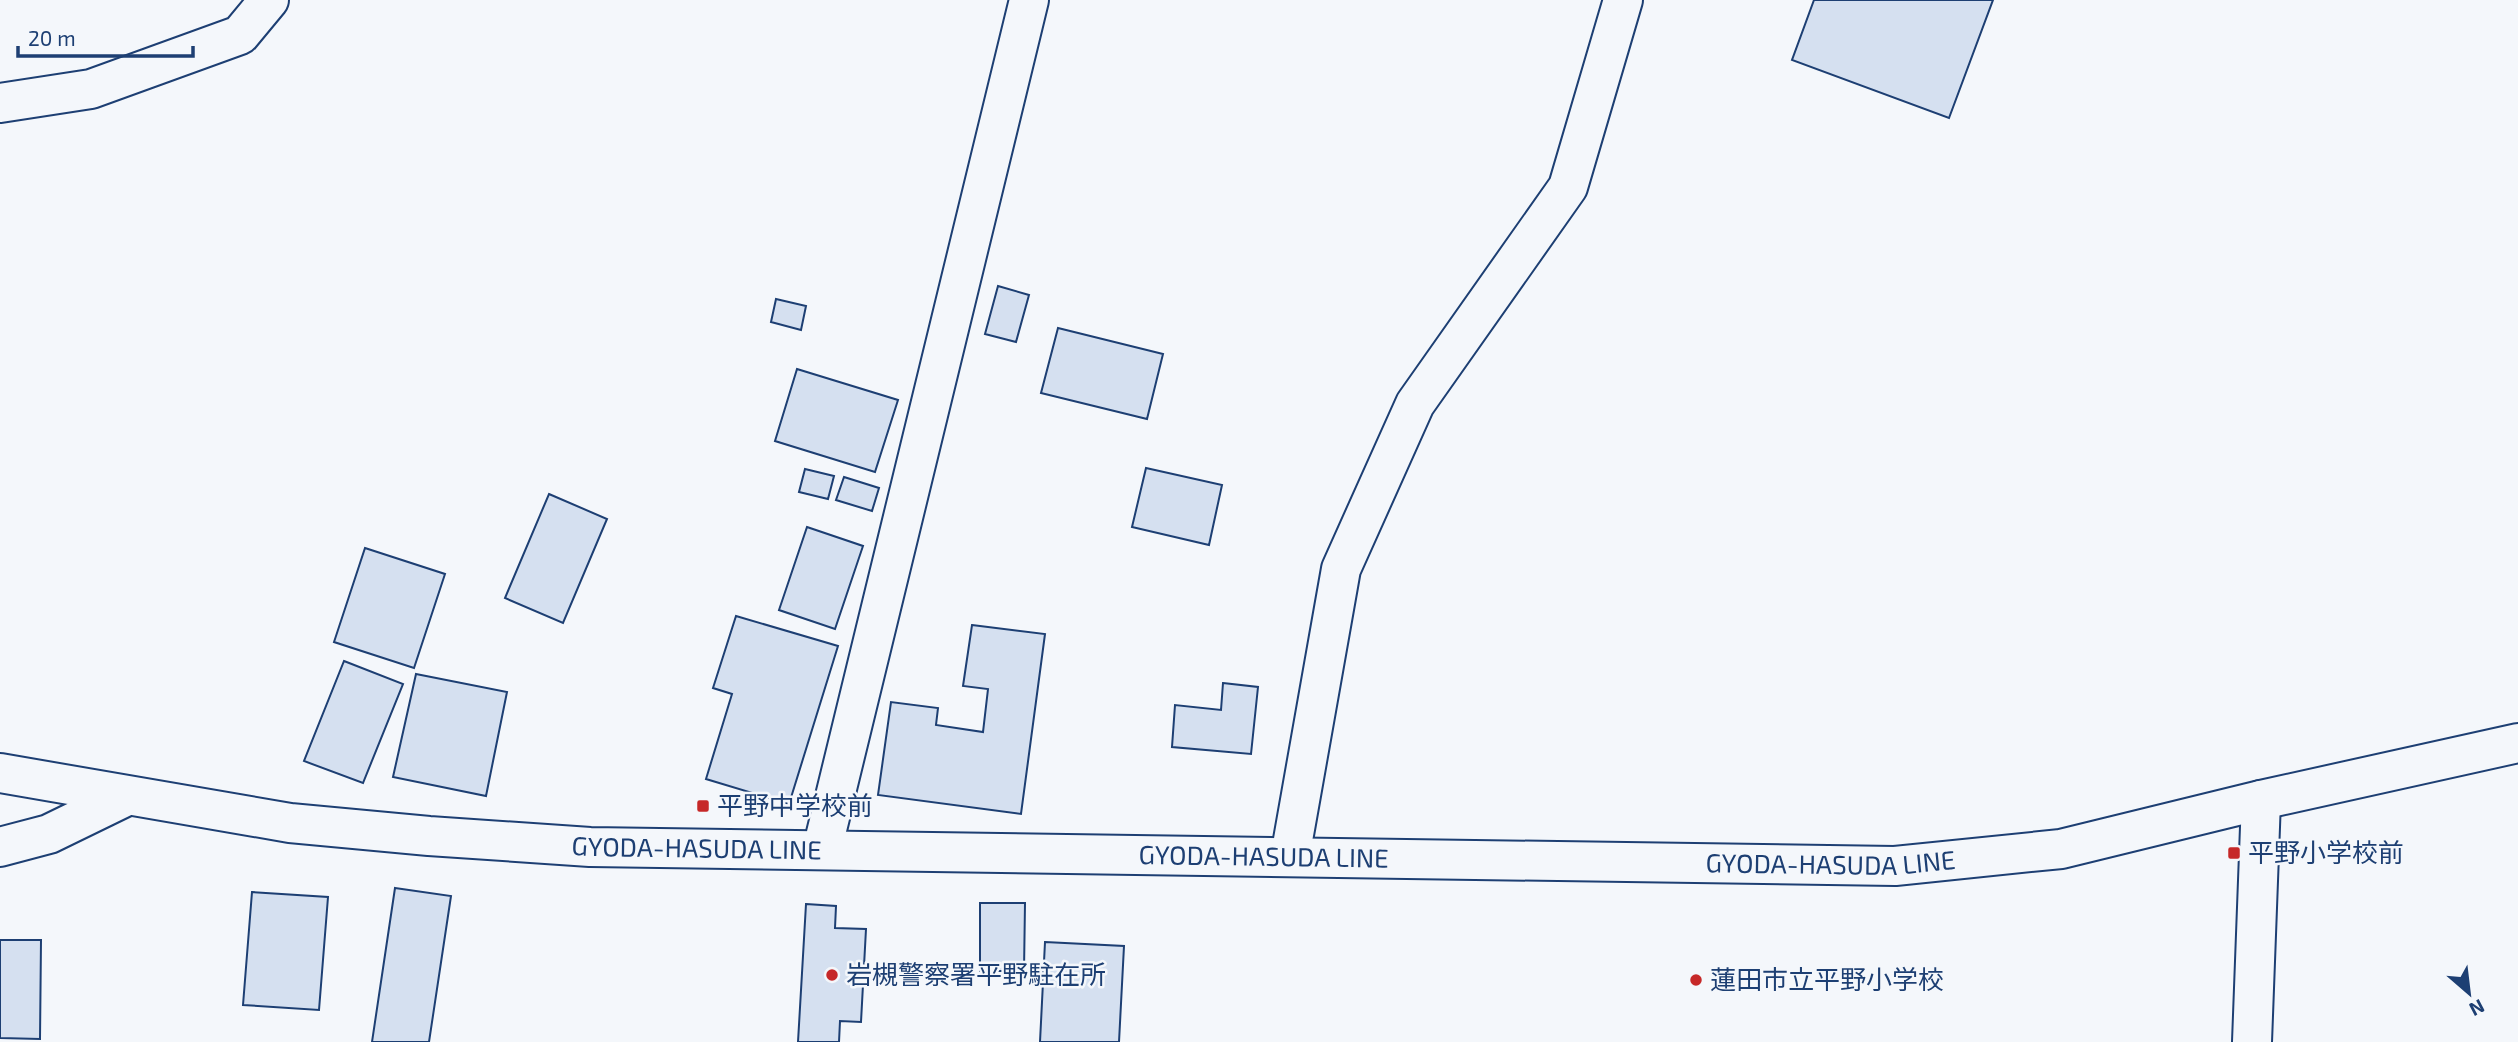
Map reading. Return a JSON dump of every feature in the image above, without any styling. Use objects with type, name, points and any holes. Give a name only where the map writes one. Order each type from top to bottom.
[{"type":"main road","points":[[0,103],[91,89],[240,35],[269,0]]},
{"type":"main road","points":[[822,850],[1029,0]]},
{"type":"main road","points":[[1290,857],[1340,569],[1415,404],[1568,187],[1623,0]]},
{"type":"main road","name":"GYODA-HASUDA LINE","points":[[0,773],[290,823],[590,847],[1895,866],[2061,849],[2261,800],[2518,743]]},
{"type":"main road","points":[[0,847],[49,834],[127,796]]},
{"type":"main road","points":[[2252,1042],[2261,800]]},
{"type":"building","points":[[1814,0],[1993,0],[1949,118],[1792,60]]},
{"type":"building","points":[[998,286],[1029,295],[1016,342],[985,334]]},
{"type":"building","points":[[776,299],[806,306],[801,330],[771,322]]},
{"type":"building","points":[[1058,328],[1163,354],[1147,419],[1041,393]]},
{"type":"building","points":[[797,369],[898,400],[875,472],[775,441]]},
{"type":"building","points":[[1146,468],[1222,485],[1209,545],[1132,527]]},
{"type":"building","points":[[805,469],[834,476],[828,499],[799,492]]},
{"type":"building","points":[[844,477],[879,488],[872,511],[836,500]]},
{"type":"building","points":[[549,494],[607,519],[563,623],[505,598]]},
{"type":"building","points":[[807,527],[863,546],[835,629],[779,610]]},
{"type":"building","points":[[365,548],[445,574],[414,668],[334,642]]},
{"type":"building","points":[[736,616],[838,646],[789,804],[706,779],[732,694],[713,688]]},
{"type":"building","points":[[972,625],[1045,634],[1021,814],[878,795],[891,702],[938,708],[936,725],[983,732],[988,689],[963,686]]},
{"type":"building","points":[[344,661],[403,684],[363,783],[304,761]]},
{"type":"building","points":[[416,674],[507,692],[486,796],[393,777]]},
{"type":"building","points":[[1223,683],[1258,687],[1251,754],[1172,747],[1175,705],[1221,710]]},
{"type":"building","points":[[395,888],[451,896],[429,1042],[372,1042]]},
{"type":"building","points":[[252,892],[328,897],[319,1010],[243,1005]]},
{"type":"building","points":[[980,903],[1025,903],[1024,971],[980,971]]},
{"type":"building","name":"岩槻警察署平野駐在所","points":[[806,904],[836,906],[835,928],[866,929],[861,1022],[840,1021],[839,1042],[798,1042]]},
{"type":"building","points":[[0,940],[41,940],[40,1039],[0,1038]]},
{"type":"building","points":[[1045,942],[1124,946],[1119,1042],[1040,1042]]},
{"type":"place","name":"平野中学校前","points":[[703,806]]},
{"type":"place","name":"平野小学校前","points":[[2234,853]]},
{"type":"place","name":"岩槻警察署平野駐在所","points":[[832,975]]},
{"type":"place","name":"蓮田市立平野小学校","points":[[1696,980]]}]
